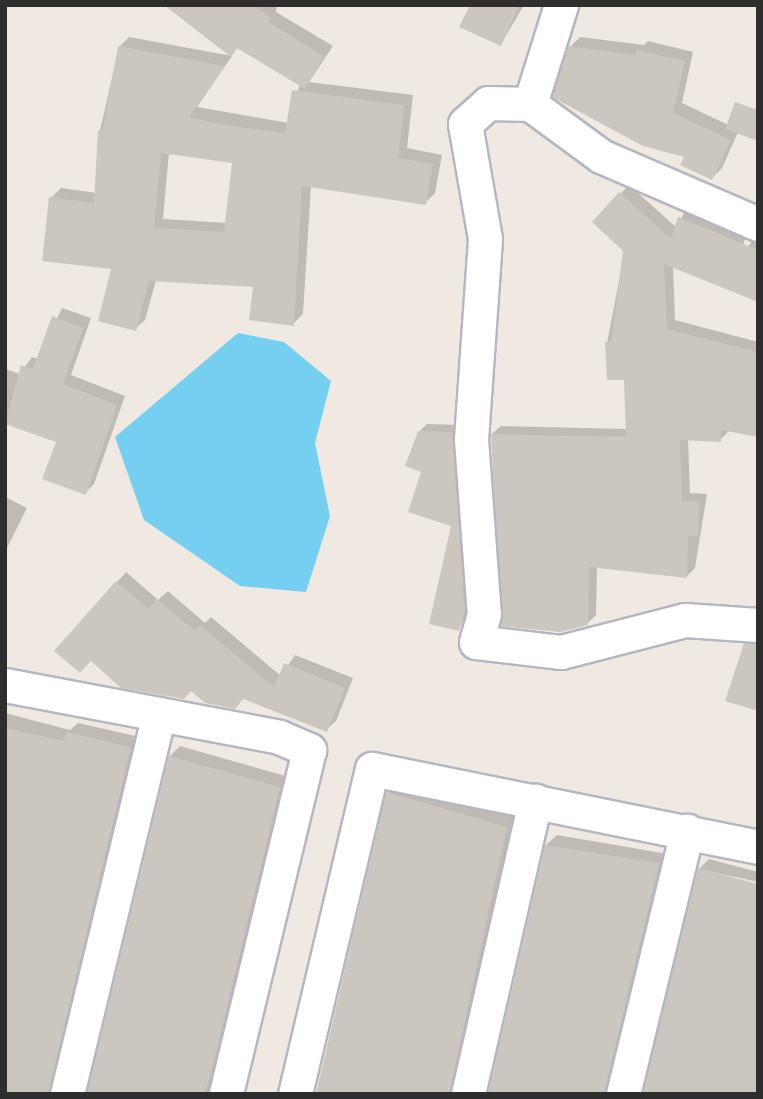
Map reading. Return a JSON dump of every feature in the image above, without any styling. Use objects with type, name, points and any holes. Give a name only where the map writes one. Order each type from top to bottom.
[{"type":"street","points":[[530,104],[561,5]]},
{"type":"street","points":[[758,224],[601,156],[530,104],[488,103],[465,124],[485,239],[471,439],[484,614],[476,642],[561,652],[685,620],[758,625]]},
{"type":"street","points":[[5,685],[302,743],[310,758],[226,1094]]},
{"type":"street","points":[[67,1094],[159,714]]},
{"type":"street","points":[[295,1094],[372,769],[758,847]]},
{"type":"street","points":[[467,1094],[535,801]]},
{"type":"street","points":[[623,1094],[687,831]]},
{"type":"water","points":[[238,333],[284,342],[331,381],[315,443],[330,516],[306,592],[240,586],[144,520],[115,437]]},
{"type":"building","points":[[164,5],[254,5],[271,18],[268,22],[324,56],[305,89],[237,48],[231,57]]},
{"type":"building","points":[[470,5],[519,5],[501,46],[459,27]]},
{"type":"building","points":[[118,46],[225,66],[189,117],[223,125],[285,133],[292,90],[404,105],[398,158],[433,164],[426,205],[302,186],[294,326],[249,320],[253,287],[149,281],[136,331],[98,321],[111,269],[42,261],[49,197],[94,203],[98,130],[103,130]],"holes":[[[161,153],[232,163],[224,232],[154,228]]]},
{"type":"building","points":[[568,46],[636,55],[637,50],[685,61],[673,113],[731,140],[712,180],[680,165],[684,157],[643,146],[552,97]]},
{"type":"building","points":[[735,102],[758,110],[758,141],[725,129]]},
{"type":"building","points":[[619,192],[671,239],[678,217],[758,250],[758,302],[664,264],[667,329],[758,352],[758,437],[721,430],[721,442],[680,440],[682,501],[699,502],[698,536],[688,536],[687,578],[589,567],[588,625],[560,632],[501,626],[491,434],[626,437],[624,380],[607,380],[605,342],[611,342],[623,251],[592,222]]},
{"type":"building","points":[[52,316],[83,328],[63,384],[117,405],[86,495],[42,479],[56,442],[5,424],[21,365],[33,369]]},
{"type":"building","points":[[418,431],[452,432],[465,612],[459,631],[429,624],[451,526],[408,512],[421,472],[405,466]]},
{"type":"building","points":[[116,581],[149,609],[157,599],[195,631],[200,625],[274,687],[284,663],[345,688],[327,732],[243,699],[235,709],[205,703],[191,691],[184,699],[121,688],[91,661],[80,673],[54,651]]},
{"type":"building","points":[[744,643],[758,644],[758,711],[725,701]]},
{"type":"building","points":[[5,728],[64,741],[66,732],[131,747],[48,1094],[5,1094]]},
{"type":"building","points":[[169,756],[280,787],[211,1073],[204,1094],[87,1094]]},
{"type":"building","points":[[386,792],[507,827],[449,1094],[316,1094]]},
{"type":"building","points":[[545,845],[659,863],[604,1094],[488,1094]]},
{"type":"building","points":[[698,868],[758,884],[758,1094],[643,1094]]}]
